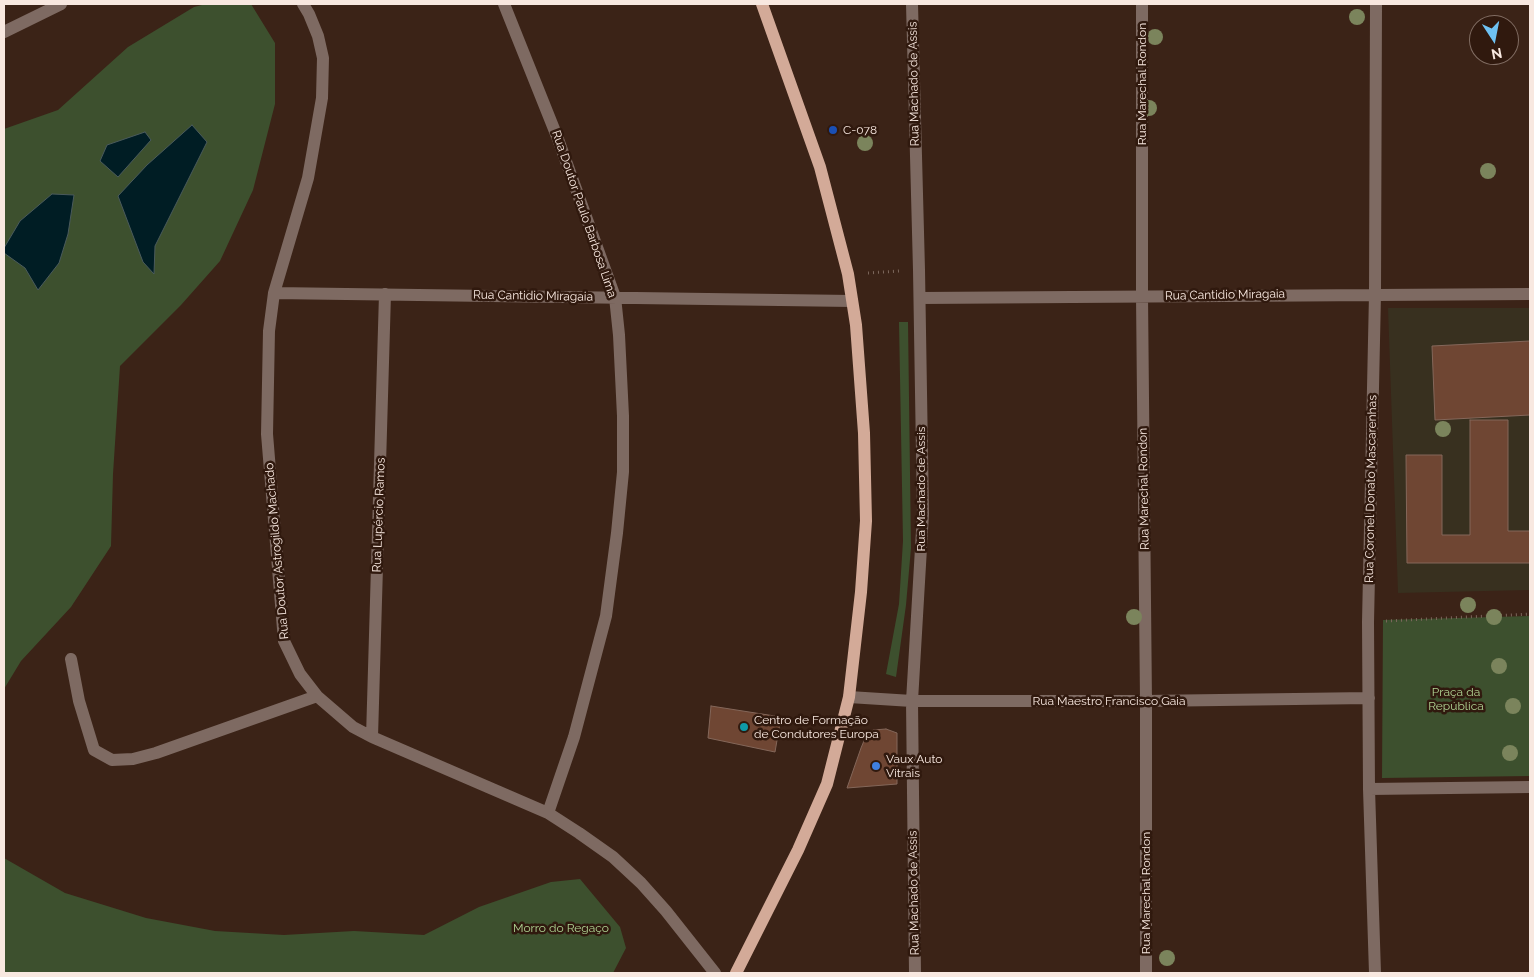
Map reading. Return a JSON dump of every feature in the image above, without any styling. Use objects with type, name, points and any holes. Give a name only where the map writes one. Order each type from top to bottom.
[{"type":"main road","points":[[736,973],[798,850],[827,784],[849,697],[861,592],[866,522],[864,433],[856,325],[848,274],[820,167],[762,4]]},
{"type":"street","points":[[4,32],[61,4]]},
{"type":"street","name":"Rua Doutor Astrogildo Machado","points":[[303,4],[318,36],[323,58],[322,98],[308,178],[274,293],[269,331],[267,434],[284,641],[300,674],[317,696],[352,727],[548,813],[613,857],[641,883],[666,911],[715,973]]},
{"type":"street","name":"Rua Doutor Paulo Barbosa Lima","points":[[504,4],[558,139],[615,297],[619,334],[623,416],[623,472],[606,616],[574,737],[548,813]]},
{"type":"street","name":"Rua Machado de Assis","points":[[912,4],[920,298],[923,514],[912,702],[915,973]]},
{"type":"street","name":"Rua Marechal Rondon","points":[[1142,4],[1146,973]]},
{"type":"street","name":"Rua Coronel Donato Mascarenhas","points":[[1375,973],[1369,789],[1368,622],[1375,294],[1376,4]]},
{"type":"street","name":"Rua Cantidio Miragaia","points":[[274,293],[852,301]]},
{"type":"street","name":"Rua Lupércio Ramos","points":[[372,737],[385,294]]},
{"type":"street","name":"Rua Cantidio Miragaia","points":[[920,298],[1530,294]]},
{"type":"street","points":[[71,659],[79,701],[94,750],[112,760],[133,759],[156,753],[317,696]]},
{"type":"street","name":"Rua Maestro Francisco Gaia","points":[[849,697],[912,702],[1368,698]]},
{"type":"street","points":[[1369,789],[1530,787]]},
{"type":"path","points":[[868,273],[899,270]]},
{"type":"path","points":[[1368,622],[1530,614]]},
{"type":"shaded area","points":[[1388,308],[1530,308],[1530,590],[1398,593]]},
{"type":"green space","points":[[206,4],[251,4],[275,43],[275,104],[253,190],[220,261],[181,305],[120,366],[113,474],[111,546],[71,607],[21,661],[4,689],[4,129],[58,110],[128,47],[194,7]]},
{"type":"green space","points":[[899,322],[908,322],[911,548],[906,605],[896,677],[886,674],[899,604],[903,541]]},
{"type":"green space","name":"Praça da República","points":[[1530,616],[1530,776],[1382,778],[1383,620]]},
{"type":"green space","name":"Morro do Regaço","points":[[4,858],[65,893],[146,918],[215,931],[284,935],[354,931],[424,935],[479,907],[551,882],[580,879],[620,927],[626,948],[613,973],[4,973]]},
{"type":"water","points":[[192,125],[207,142],[155,246],[154,274],[143,262],[118,196],[147,165]]},
{"type":"water","points":[[145,132],[151,140],[118,177],[100,161],[107,145]]},
{"type":"water","points":[[52,194],[74,195],[68,234],[59,263],[38,290],[25,268],[4,253],[4,248],[20,221]]},
{"type":"building","points":[[1530,341],[1530,415],[1435,420],[1432,346]]},
{"type":"building","points":[[1470,420],[1508,420],[1508,531],[1530,531],[1530,563],[1407,563],[1406,455],[1442,455],[1442,535],[1470,535]]},
{"type":"building","name":"Centro de Formação de Condutores Europa","points":[[711,706],[781,717],[775,752],[708,738]]},
{"type":"building","name":"Vaux Auto Vitrais","points":[[886,729],[897,733],[897,784],[847,788],[866,736],[873,730]]},
{"type":"place","name":"C-078","points":[[833,130]]},
{"type":"place","name":"Centro de Formação de Condutores Europa","points":[[744,727]]},
{"type":"place","name":"Vaux Auto Vitrais","points":[[876,766]]}]
